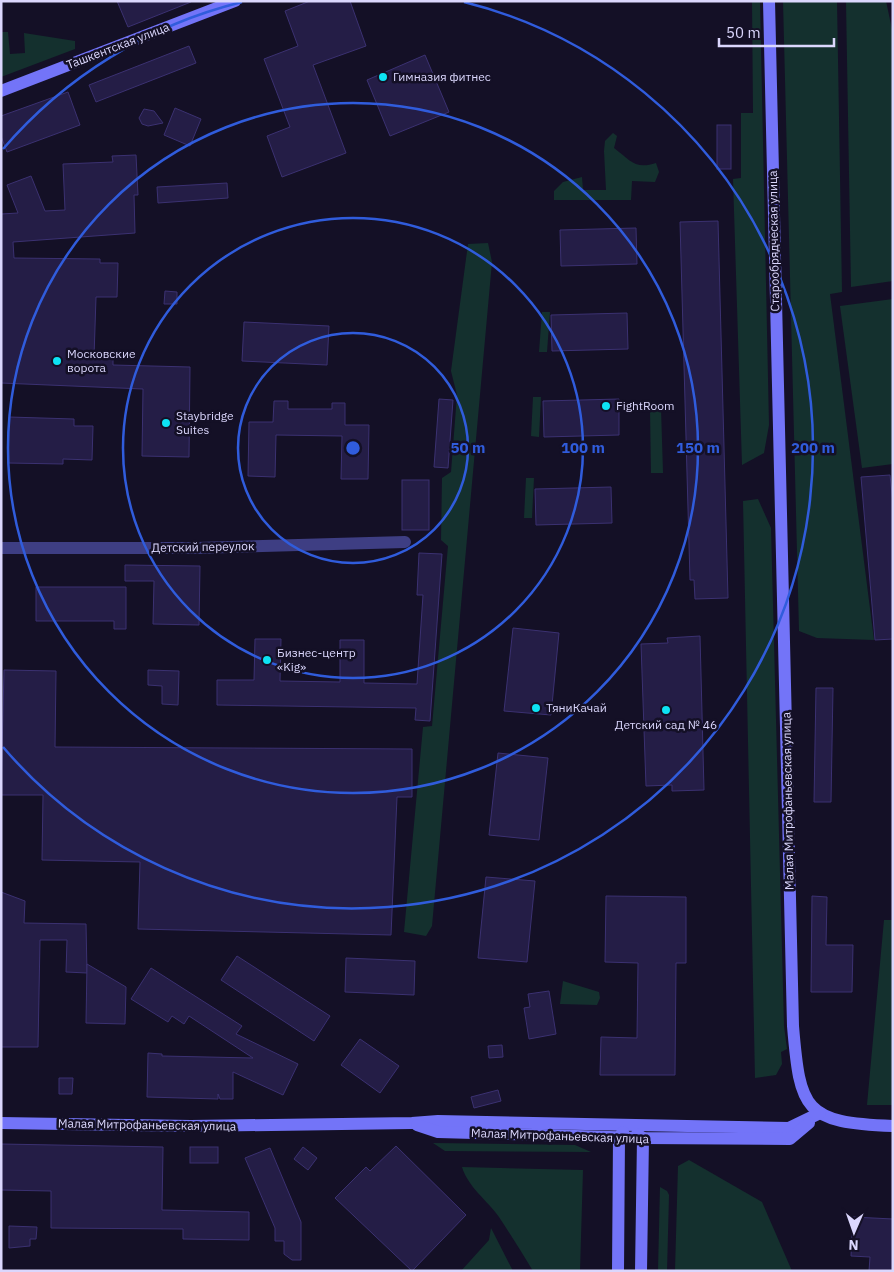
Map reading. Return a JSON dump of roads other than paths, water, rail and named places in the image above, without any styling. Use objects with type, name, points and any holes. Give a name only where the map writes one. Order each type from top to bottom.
[{"type":"street","name":"Ташкентская улица","points":[[1,91],[235,1]]},
{"type":"street","name":"Старообрядческая улица","points":[[769,1],[779,482]]},
{"type":"street","name":"Малая Митрофаньевская улица","points":[[779,482],[793,1026],[797,1064],[803,1093],[810,1106],[820,1114]]},
{"type":"street","name":"Детский переулок","points":[[1,548],[196,548],[405,542]]},
{"type":"street","name":"Малая Митрофаньевская улица","points":[[1,1123],[191,1126],[438,1121],[789,1128],[820,1114]]},
{"type":"street","name":"Малая Митрофаньевская улица","points":[[412,1123],[438,1132],[643,1138],[790,1139],[820,1114]]},
{"type":"street","points":[[820,1114],[850,1124],[893,1126]]},
{"type":"street","points":[[618,1271],[619,1137],[628,1125],[643,1138],[641,1271]]},
{"type":"place","name":"Гимназия фитнес","points":[[383,77]]},
{"type":"place","name":"Московские ворота","points":[[57,361]]},
{"type":"place","name":"FightRoom","points":[[606,406]]},
{"type":"place","name":"Staybridge Suites","points":[[166,423]]},
{"type":"place","name":"Бизнес-центр «Kig»","points":[[267,660]]},
{"type":"place","name":"ТяниКачай","points":[[536,708]]},
{"type":"place","name":"Детский сад № 46","points":[[666,710]]}]
